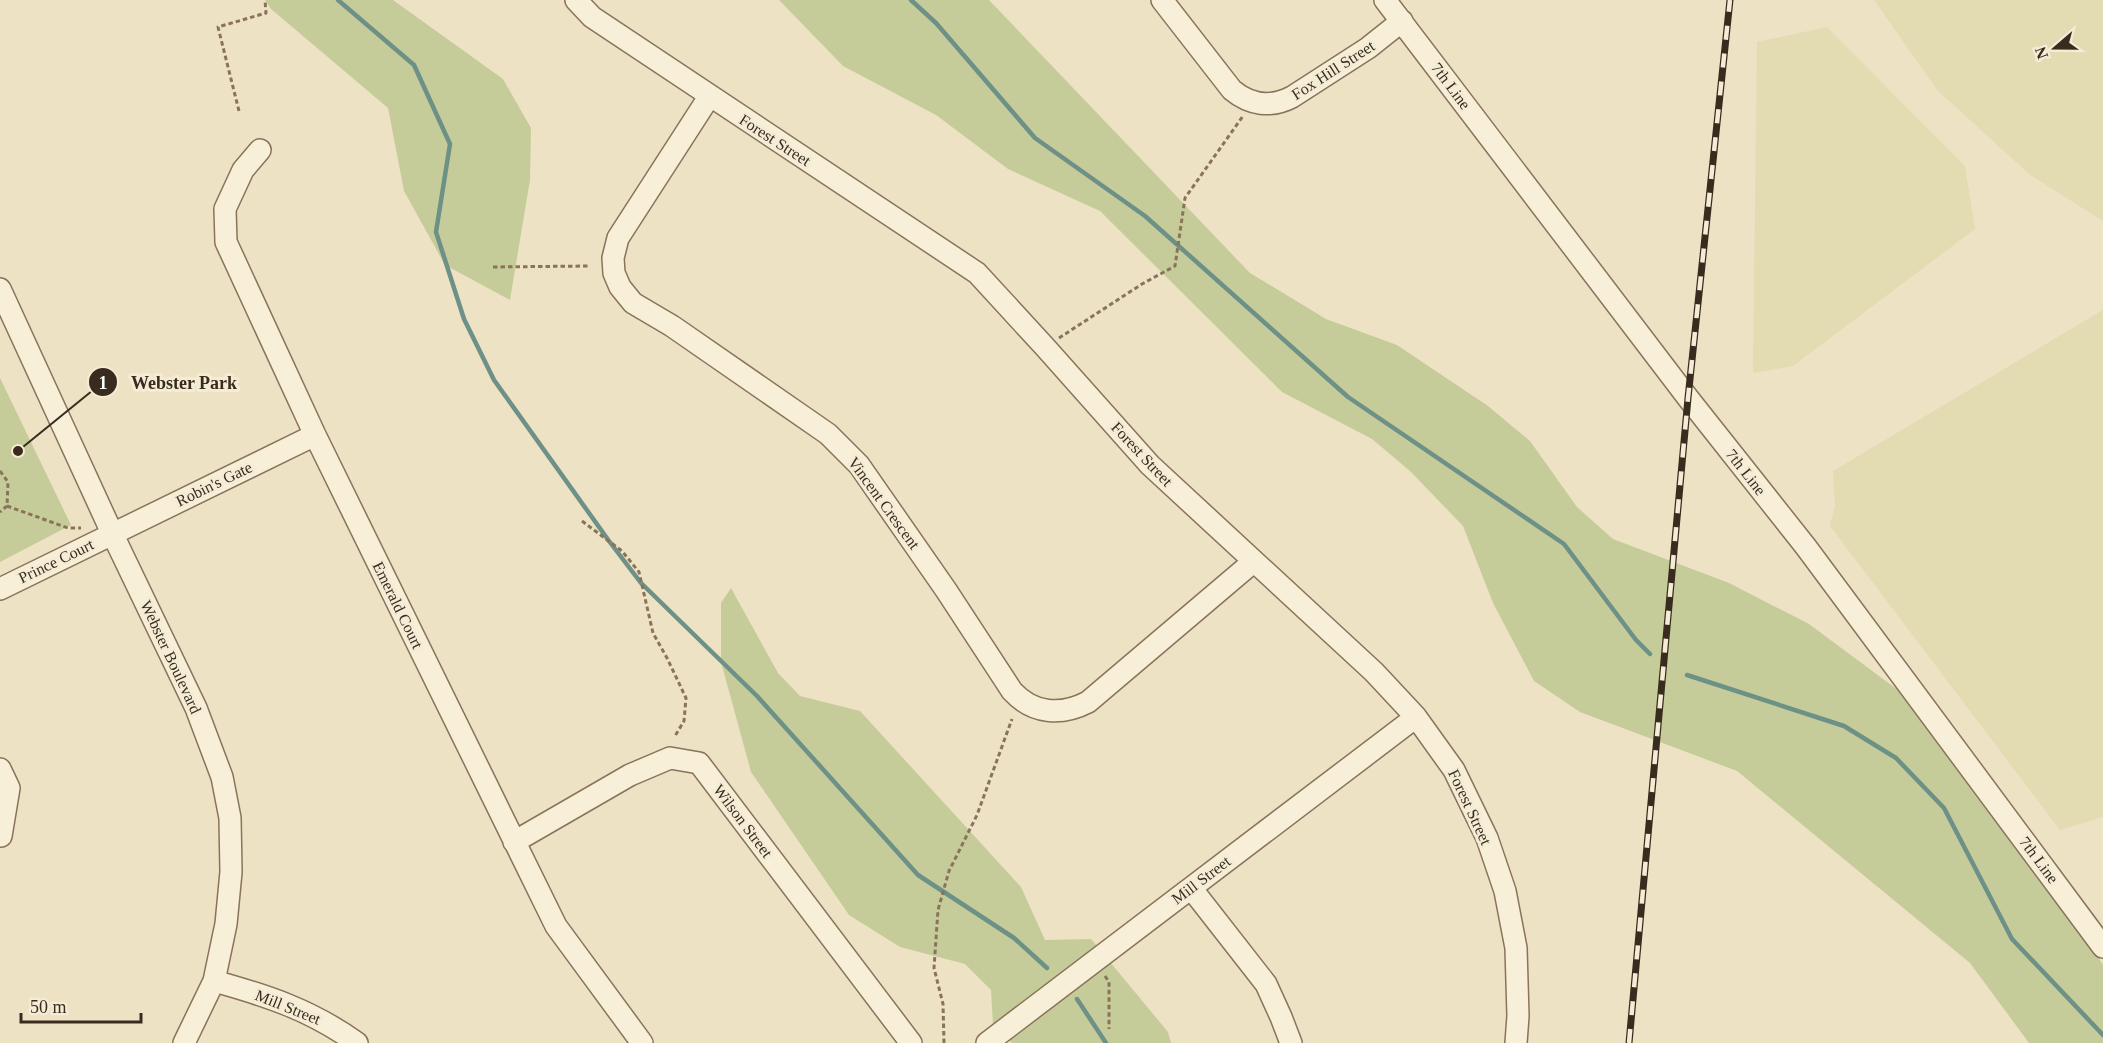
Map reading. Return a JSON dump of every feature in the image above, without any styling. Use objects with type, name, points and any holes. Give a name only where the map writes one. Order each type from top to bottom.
[{"type":"street","name":"Forest Street","points":[[576,0],[592,17],[977,273],[1046,346],[1150,465],[1374,672],[1416,717],[1455,770],[1487,838],[1504,891],[1516,948],[1518,1016],[1516,1043]]},
{"type":"street","name":"Fox Hill Street","points":[[1162,0],[1232,90],[1247,100],[1262,104],[1279,103],[1292,97],[1368,48],[1402,21]]},
{"type":"street","name":"7th Line","points":[[1385,0],[1688,398],[1806,547],[2103,947]]},
{"type":"street","name":"Vincent Crescent","points":[[710,97],[618,238],[614,249],[613,268],[620,287],[633,303],[672,326],[828,434],[859,465],[1016,696],[1035,708],[1054,712],[1074,709],[1088,702],[1253,562]]},
{"type":"street","name":"Emerald Court","points":[[260,150],[243,170],[225,209],[226,242],[315,435],[556,926],[642,1043]]},
{"type":"street","name":"Webster Boulevard","points":[[0,289],[112,533],[196,708],[222,777],[230,818],[231,872],[226,924],[214,981],[184,1043]]},
{"type":"street","name":"Robin's Gate","points":[[112,533],[315,435]]},
{"type":"street","name":"Prince Court","points":[[0,589],[112,533]]},
{"type":"street","name":"Mill Street","points":[[987,1043],[1416,717]]},
{"type":"street","name":"Wilson Street","points":[[514,842],[630,774],[670,758],[699,763],[911,1043]]},
{"type":"street","points":[[0,769],[9,788],[1,836]]},
{"type":"street","points":[[1191,888],[1266,984],[1291,1043]]},
{"type":"street","name":"Mill Street","points":[[214,981],[301,1009],[335,1027],[357,1043]]},
{"type":"path","points":[[239,111],[218,27],[266,13],[265,0]]},
{"type":"path","points":[[1046,346],[1142,284],[1175,266],[1185,198],[1244,115]]},
{"type":"path","points":[[493,267],[588,266]]},
{"type":"path","points":[[0,471],[8,482],[6,506],[0,512]]},
{"type":"path","points":[[6,506],[68,528],[81,528]]},
{"type":"path","points":[[582,521],[622,551],[639,572],[653,633],[686,698],[684,721],[675,736]]},
{"type":"path","points":[[944,1043],[943,1004],[934,968],[938,910],[949,871],[977,815],[1012,719]]},
{"type":"path","points":[[1096,962],[1109,982],[1108,1029]]},
{"type":"shaded area","points":[[1874,0],[2103,0],[2103,221],[2029,174],[1938,91]]},
{"type":"shaded area","points":[[1827,27],[1965,166],[1975,229],[1793,366],[1753,373],[1757,42]]},
{"type":"shaded area","points":[[2103,310],[2103,817],[2060,830],[1830,526],[1835,505],[1833,471]]},
{"type":"green space","points":[[265,0],[393,0],[503,79],[531,128],[530,180],[510,300],[445,265],[404,191],[388,108],[271,9]]},
{"type":"green space","points":[[779,0],[989,0],[1250,273],[1326,319],[1397,345],[1488,406],[1530,441],[1577,507],[1613,539],[1729,583],[1809,624],[1906,696],[2041,875],[2103,965],[2103,1043],[2029,1043],[1970,963],[1737,771],[1580,712],[1534,681],[1493,603],[1463,526],[1410,471],[1372,439],[1282,392],[1100,211],[1008,169],[936,115],[843,66]]},
{"type":"green space","points":[[0,378],[71,525],[0,562]]},
{"type":"green space","points":[[731,588],[778,673],[800,696],[860,711],[1021,887],[1045,940],[1091,939],[1168,1032],[1171,1043],[1012,1043],[993,1025],[991,990],[965,964],[900,947],[849,915],[751,772],[721,662],[721,603]]},
{"type":"waterway","points":[[338,0],[414,65],[450,144],[436,232],[464,319],[494,380],[609,541],[641,583],[757,696],[918,875],[1014,938],[1047,968]]},
{"type":"waterway","points":[[911,0],[936,23],[1035,138],[1145,216],[1348,397],[1564,544],[1636,640],[1650,654]]},
{"type":"waterway","points":[[1687,675],[1844,726],[1896,758],[1944,808],[2012,939],[2103,1035]]},
{"type":"waterway","points":[[1077,999],[1106,1043]]},
{"type":"railway","points":[[1629,1043],[1688,398],[1730,0]]},
{"type":"place","name":"Webster Park","points":[[18,451]]}]
